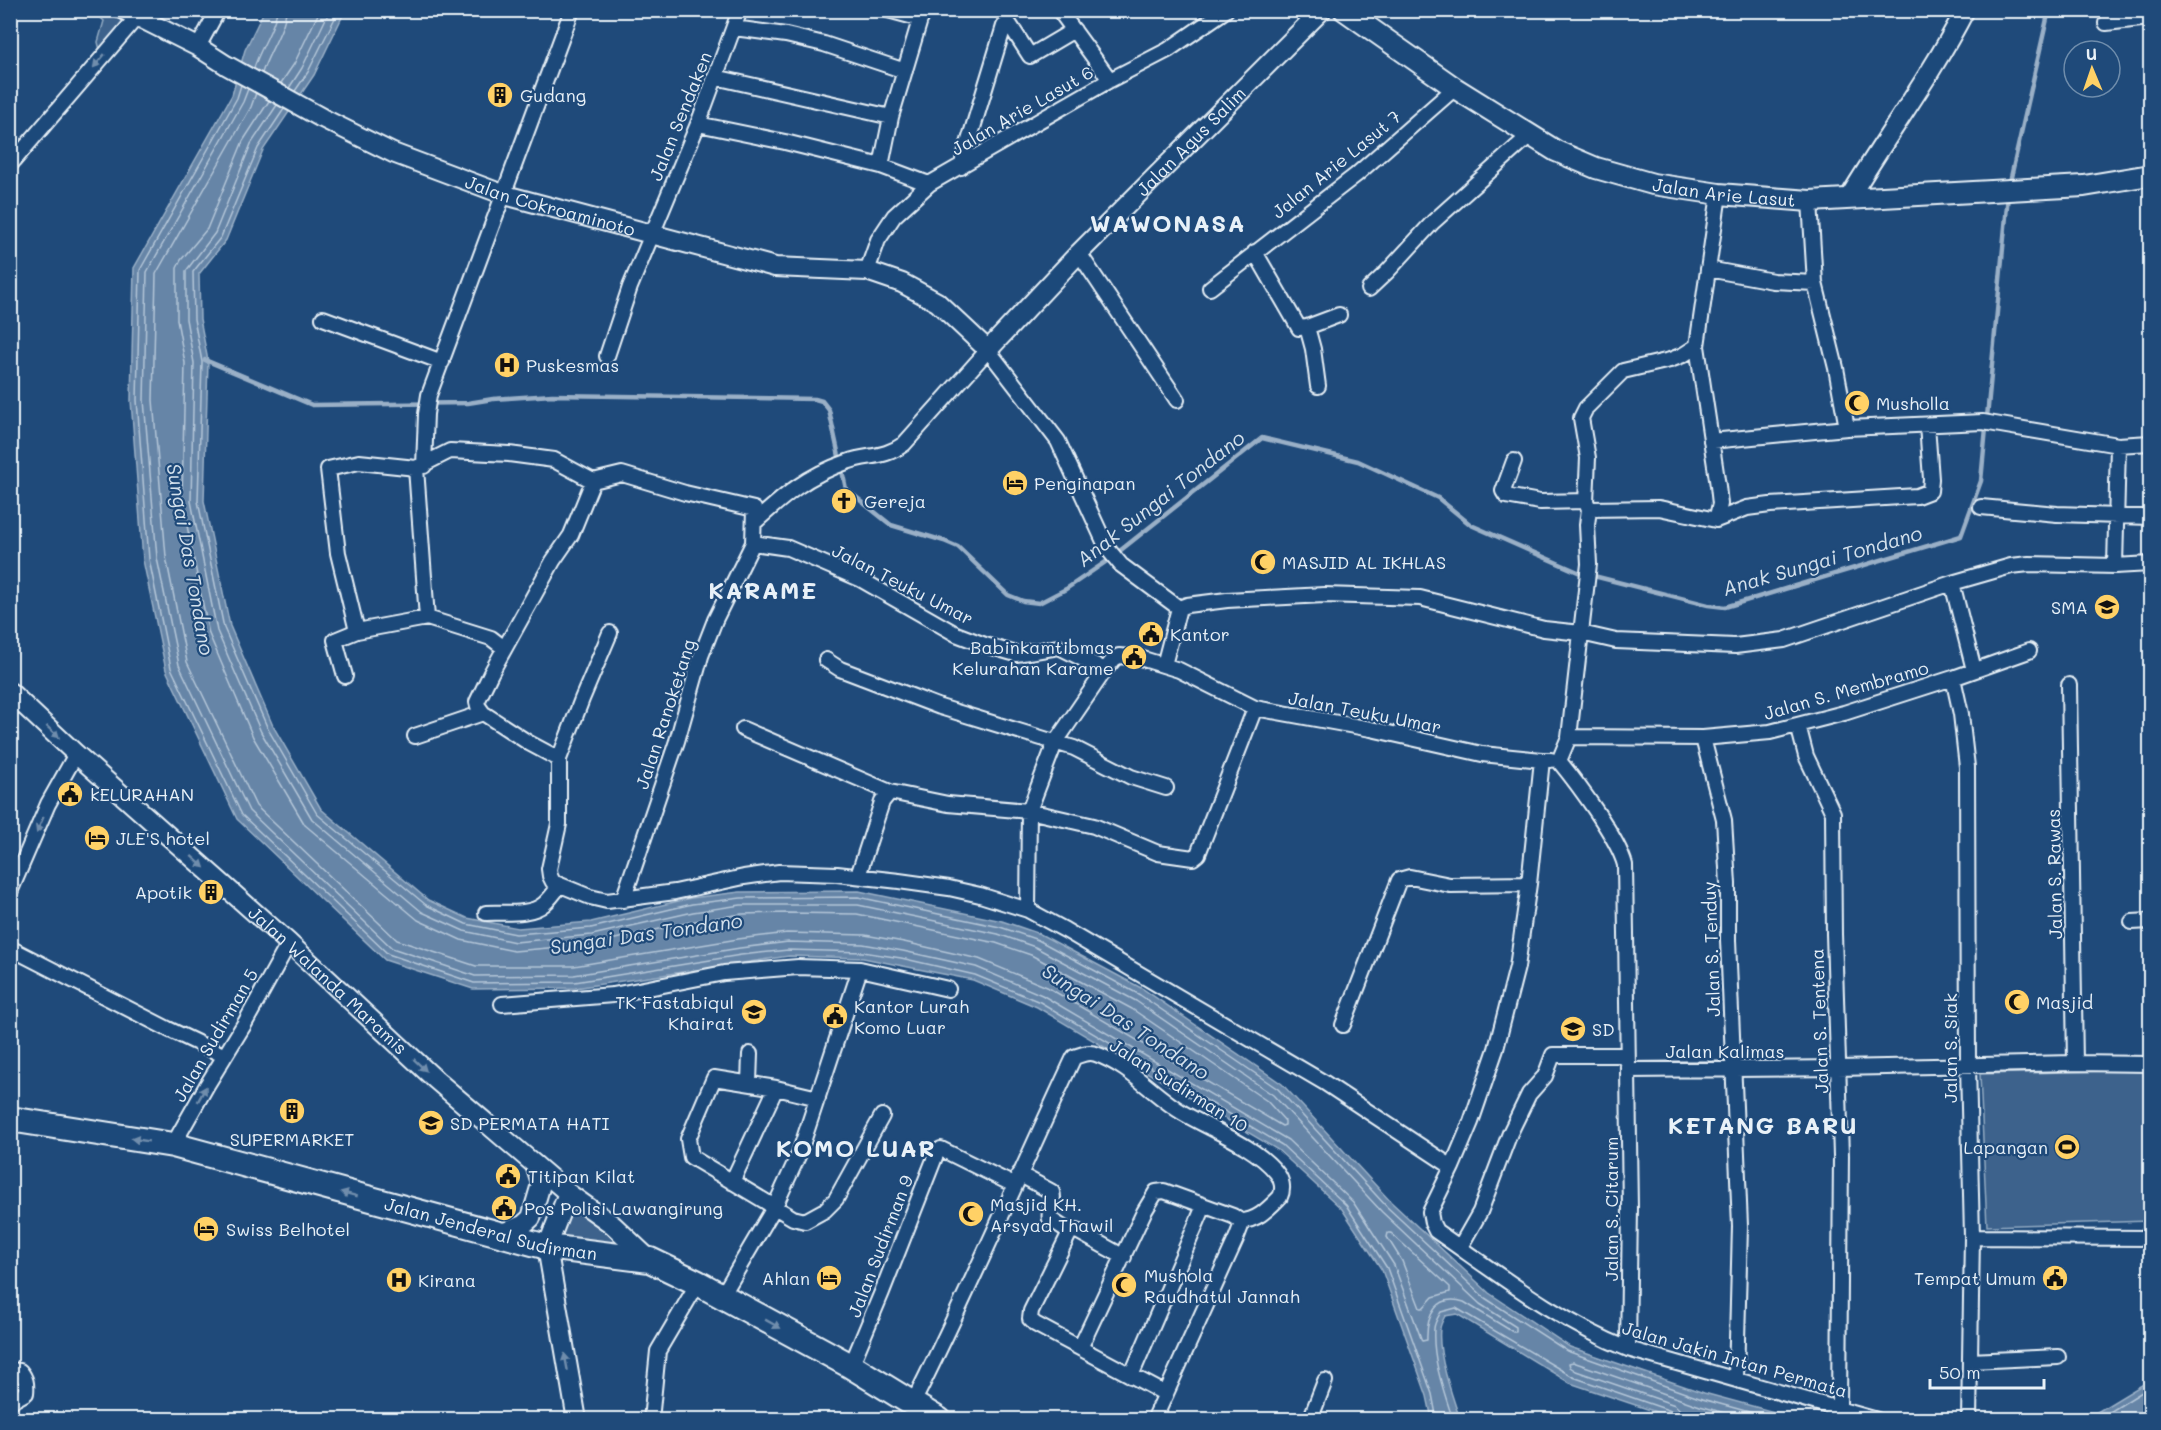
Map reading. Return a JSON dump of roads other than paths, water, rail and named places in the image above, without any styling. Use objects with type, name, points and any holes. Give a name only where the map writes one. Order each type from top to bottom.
[{"type":"highway","name":"Jalan Jenderal Sudirman","points":[[10,1119],[173,1145],[547,1247],[650,1260],[698,1283],[851,1366],[939,1419]]},
{"type":"main road","name":"Jalan Arie Lasut","points":[[1344,10],[1455,88],[1556,151],[1596,168],[1653,184],[1719,194],[1810,201],[2085,186],[2151,175]]},
{"type":"street","points":[[198,47],[218,10]]},
{"type":"street","points":[[427,618],[420,467],[429,396],[572,10]]},
{"type":"street","name":"Jalan Sendaken","points":[[607,356],[630,287],[698,124],[740,10]]},
{"type":"street","points":[[881,166],[891,117],[922,15],[888,10]]},
{"type":"street","points":[[1059,10],[1110,80]]},
{"type":"street","name":"Jalan Arie Lasut 6","points":[[867,271],[878,240],[894,216],[929,184],[1110,80],[1168,50],[1226,10]]},
{"type":"street","name":"Jalan Agus Salim","points":[[988,350],[1079,253],[1322,10]]},
{"type":"street","points":[[1849,198],[1945,48],[1965,10]]},
{"type":"street","points":[[10,165],[130,14]]},
{"type":"street","name":"Jalan Cokroaminoto","points":[[130,14],[198,47],[322,118],[393,153],[505,195],[775,267],[867,271],[903,283],[937,302],[988,350]]},
{"type":"street","points":[[2106,23],[2151,18]]},
{"type":"street","points":[[961,167],[1004,26],[1007,24],[1010,26],[1030,56],[1074,30]]},
{"type":"street","points":[[734,28],[786,35],[824,44],[905,71]]},
{"type":"street","points":[[715,77],[891,117]]},
{"type":"street","name":"Jalan Arie Lasut 7","points":[[1210,288],[1356,175],[1455,88]]},
{"type":"street","points":[[698,124],[785,142],[881,166],[929,184]]},
{"type":"street","points":[[1369,289],[1433,222],[1530,135]]},
{"type":"street","points":[[1716,520],[1720,504],[1697,346],[1719,194]]},
{"type":"street","points":[[1810,201],[1815,283],[1836,368],[1847,428]]},
{"type":"street","points":[[1255,252],[1299,328],[1339,315]]},
{"type":"street","points":[[1079,253],[1177,400]]},
{"type":"street","points":[[1708,269],[1773,281],[1815,283]]},
{"type":"street","points":[[322,318],[442,362]]},
{"type":"street","points":[[1307,327],[1313,349],[1318,386]]},
{"type":"street","points":[[1559,761],[1569,737],[1589,564],[1588,458],[1581,418],[1586,408],[1623,371],[1670,360],[1697,346]]},
{"type":"street","points":[[754,523],[797,485],[830,468],[850,461],[888,454],[904,444],[988,350],[1058,441],[1107,548],[1121,565],[1179,608]]},
{"type":"street","points":[[1711,441],[1847,428],[1987,422],[2118,445],[2151,443]]},
{"type":"street","points":[[1514,461],[1503,491],[1506,496],[1540,502],[1659,508],[1716,520],[1747,508],[1770,505],[1925,494],[1930,491],[1931,479],[1927,425]]},
{"type":"street","points":[[2115,566],[2118,445]]},
{"type":"street","points":[[357,631],[338,553],[328,469],[359,462],[420,467],[450,452],[509,454],[554,460],[593,482],[622,474],[685,493],[754,509],[753,543]]},
{"type":"street","points":[[559,759],[529,743],[483,713],[478,706],[477,697],[570,535],[593,482]]},
{"type":"street","points":[[1981,507],[2057,514],[2151,517]]},
{"type":"street","name":"Jalan Teuku Umar","points":[[753,543],[788,548],[860,579],[956,634],[1016,654],[1059,647],[1105,670],[1119,656],[1140,658],[1179,670],[1255,708],[1371,729],[1482,754],[1542,760]]},
{"type":"street","name":"Jalan Ranoketang","points":[[623,900],[677,741],[701,656],[753,543]]},
{"type":"street","points":[[1179,608],[1227,600],[1324,595],[1420,598],[1544,629],[1581,633],[1616,641],[1735,646],[1784,640],[1952,583],[2011,566],[2151,564]]},
{"type":"street","points":[[1952,583],[1974,670]]},
{"type":"street","points":[[1164,665],[1179,608]]},
{"type":"street","points":[[345,676],[335,640],[357,631],[427,618],[497,641],[504,648]]},
{"type":"street","points":[[610,633],[559,759],[559,824],[549,869],[554,882],[601,900],[623,900],[779,872],[858,876],[949,888],[1028,910],[1325,1083],[1452,1167]]},
{"type":"street","points":[[1953,678],[2030,651]]},
{"type":"street","points":[[826,660],[840,669],[940,707],[1074,748],[1131,777],[1166,788]]},
{"type":"street","points":[[1028,910],[1029,812],[1055,743],[1105,670]]},
{"type":"street","name":"Jalan S. Membramo","points":[[1569,737],[1703,738],[1770,732],[1844,713],[1953,678]]},
{"type":"street","name":"Jalan S. Siak","points":[[1953,678],[1961,714],[1967,767],[1968,1065],[1972,1237],[1969,1419]]},
{"type":"street","name":"Jalan S. Rawas","points":[[2069,685],[2075,1063]]},
{"type":"street","name":"Jalan Walanda Maramis","points":[[10,692],[76,754],[289,943],[436,1080],[568,1193],[613,1225],[650,1260]]},
{"type":"street","points":[[743,729],[890,792],[948,804],[1029,812],[1094,826],[1158,853],[1193,858],[1198,854],[1255,708]]},
{"type":"street","points":[[415,736],[483,713]]},
{"type":"street","name":"Jalan S. Tentena","points":[[1797,725],[1806,756],[1833,813],[1841,1156],[1839,1408]]},
{"type":"street","name":"Jalan S. Tenduy","points":[[1703,738],[1724,820],[1740,1226],[1736,1378]]},
{"type":"street","points":[[10,892],[48,804],[76,754]]},
{"type":"street","points":[[1542,760],[1559,761],[1576,781],[1623,856],[1628,1065]]},
{"type":"street","name":"Jalan Jakin Intan Permata","points":[[1542,760],[1529,884],[1517,967],[1496,1049],[1471,1122],[1430,1212],[1436,1231],[1551,1310],[1608,1341],[1877,1419]]},
{"type":"street","points":[[858,876],[882,802],[890,792]]},
{"type":"street","points":[[1343,1025],[1399,880],[1410,877],[1450,885],[1529,884]]},
{"type":"street","points":[[486,913],[537,908],[545,903],[560,885]]},
{"type":"street","points":[[2132,922],[2151,921]]},
{"type":"street","name":"Jalan Sudirman 5","points":[[173,1145],[289,943]]},
{"type":"street","points":[[10,948],[225,1056]]},
{"type":"street","points":[[502,1004],[614,995],[724,973],[798,967],[860,969],[948,989]]},
{"type":"street","points":[[722,1296],[775,1206],[798,1154],[860,969]]},
{"type":"street","name":"Jalan Sudirman 10","points":[[913,1403],[955,1320],[1016,1180],[1074,1057],[1093,1053],[1131,1073],[1184,1113],[1254,1153],[1277,1172],[1282,1188],[1280,1197],[1256,1218],[1240,1221]]},
{"type":"street","points":[[749,1083],[750,1054]]},
{"type":"street","name":"Jalan Kalimas","points":[[1460,1247],[1480,1212],[1510,1132],[1529,1094],[1545,1076],[1553,1055],[1620,1055],[1628,1065],[1734,1069],[2075,1063],[2151,1064]]},
{"type":"street","name":"Jalan S. Citarum","points":[[1628,1065],[1628,1348]]},
{"type":"street","points":[[818,1098],[776,1088],[714,1078],[688,1139],[688,1153],[691,1157],[793,1218],[805,1221],[825,1210],[836,1199],[882,1116]]},
{"type":"street","points":[[732,1182],[776,1088]]},
{"type":"street","name":"Jalan Sudirman 9","points":[[851,1366],[937,1152],[941,1149],[1016,1180]]},
{"type":"street","points":[[499,1234],[523,1225],[531,1218],[541,1184],[536,1165]]},
{"type":"street","points":[[1016,1180],[1052,1192],[1054,1199],[1049,1212],[1050,1219],[1070,1232],[1077,1231],[1124,1257]]},
{"type":"street","points":[[1080,1348],[1154,1194],[1164,1191],[1233,1216],[1240,1221],[1241,1226],[1236,1239],[1155,1419]]},
{"type":"street","points":[[568,1193],[547,1247],[577,1419]]},
{"type":"street","points":[[1131,1376],[1204,1206]]},
{"type":"street","points":[[1070,1232],[1044,1282],[1030,1317],[1035,1324],[1166,1394]]},
{"type":"street","points":[[1972,1237],[2151,1238]]},
{"type":"street","points":[[651,1419],[658,1352],[698,1283]]},
{"type":"street","points":[[1970,1361],[2058,1357]]},
{"type":"street","points":[[10,1370],[20,1371],[25,1377],[27,1386],[26,1394],[10,1402]]},
{"type":"street","points":[[1310,1419],[1325,1381]]},
{"type":"water","name":"Sungai Das Tondano","points":[[264,11],[345,11],[314,75],[263,150],[226,240],[199,274],[200,319],[208,361],[204,501],[230,626],[273,726],[321,809],[428,900],[467,918],[518,928],[591,922],[691,898],[740,892],[859,891],[1002,921],[1040,934],[1143,989],[1282,1084],[1391,1202],[1489,1293],[1570,1347],[1704,1393],[1800,1419],[1677,1419],[1570,1383],[1457,1314],[1445,1316],[1440,1326],[1440,1339],[1446,1374],[1460,1419],[1432,1419],[1427,1396],[1382,1270],[1342,1209],[1278,1150],[1037,1007],[973,980],[863,958],[789,956],[575,988],[473,989],[385,960],[237,819],[166,670],[143,560],[131,400],[134,268],[232,95],[245,50]]},
{"type":"water","points":[[2150,1380],[2150,1419],[2086,1419],[2094,1414]]},
{"type":"waterway","name":"Anak Sungai Tondano","points":[[2009,186],[2049,10]]},
{"type":"waterway","name":"Anak Sungai Tondano","points":[[205,360],[312,405],[468,403],[552,395],[815,399],[822,401],[829,410],[846,489],[891,525],[958,547],[1008,595],[1023,601],[1039,603],[1066,589],[1107,561],[1262,438],[1358,461],[1438,498],[1471,525],[1578,572],[1708,605],[1725,607],[1961,536],[1981,481],[2008,195]]},
{"type":"place","name":"Gudang","points":[[500,95]]},
{"type":"place","name":"Puskesmas","points":[[507,365]]},
{"type":"place","name":"Musholla","points":[[1857,403]]},
{"type":"place","name":"Penginapan","points":[[1015,483]]},
{"type":"place","name":"Gereja","points":[[844,501]]},
{"type":"place","name":"MASJID AL IKHLAS","points":[[1263,562]]},
{"type":"place","name":"SMA","points":[[2107,607]]},
{"type":"place","name":"Kantor","points":[[1151,634]]},
{"type":"place","name":"Babinkamtibmas Kelurahan Karame","points":[[1134,657]]},
{"type":"place","name":"kELURAHAN","points":[[70,794]]},
{"type":"place","name":"JLE'S hotel","points":[[97,838]]},
{"type":"place","name":"Apotik","points":[[211,892]]},
{"type":"place","name":"Masjid","points":[[2017,1002]]},
{"type":"place","name":"TK Fastabiqul Khairat","points":[[754,1012]]},
{"type":"place","name":"Kantor Lurah Komo Luar","points":[[835,1016]]},
{"type":"place","name":"SD","points":[[1573,1029]]},
{"type":"place","name":"SUPERMARKET","points":[[292,1111]]},
{"type":"place","name":"SD PERMATA HATI","points":[[431,1123]]},
{"type":"place","name":"Lapangan","points":[[2067,1147]]},
{"type":"place","name":"Titipan Kilat","points":[[508,1176]]},
{"type":"place","name":"Pos Polisi Lawangirung","points":[[504,1208]]},
{"type":"place","name":"Masjid KH. Arsyad Thawil","points":[[971,1214]]},
{"type":"place","name":"Swiss Belhotel","points":[[206,1229]]},
{"type":"place","name":"Ahlan","points":[[829,1278]]},
{"type":"place","name":"Tempat Umum","points":[[2055,1278]]},
{"type":"place","name":"Kirana","points":[[399,1280]]},
{"type":"place","name":"Mushola Raudhatul Jannah","points":[[1124,1285]]},
{"type":"district","name":"WAWONASA","points":[[1168,222]]},
{"type":"district","name":"KARAME","points":[[763,589]]},
{"type":"district","name":"KETANG BARU","points":[[1763,1124]]},
{"type":"district","name":"KOMO LUAR","points":[[856,1147]]}]
